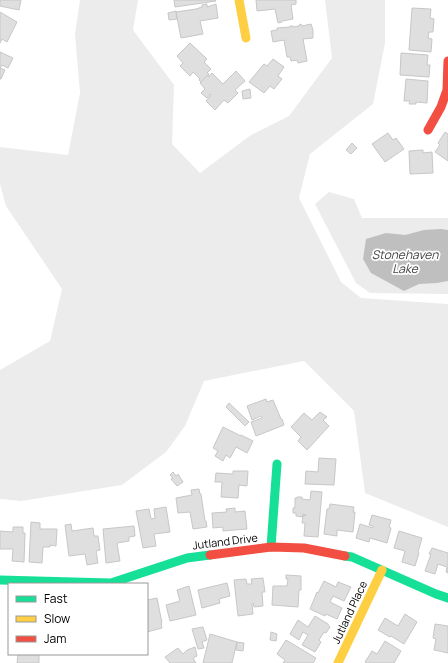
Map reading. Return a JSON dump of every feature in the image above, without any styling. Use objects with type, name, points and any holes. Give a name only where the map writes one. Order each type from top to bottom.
[{"type":"street","points":[[239,0],[246,38]]},
{"type":"street","points":[[428,130],[440,107],[446,90],[448,61]]},
{"type":"street","points":[[271,547],[277,464]]},
{"type":"street","name":"Jutland Drive","points":[[0,580],[111,583],[187,558],[271,547],[304,548],[352,557],[448,598]]},
{"type":"street","name":"Jutland Place","points":[[338,663],[382,570]]},
{"type":"shaded area","points":[[80,0],[138,0],[133,30],[174,85],[172,144],[200,173],[251,135],[289,116],[332,58],[325,0],[385,0],[385,43],[373,104],[310,154],[299,198],[341,282],[361,298],[448,304],[448,527],[365,493],[354,411],[304,361],[204,381],[185,426],[166,452],[122,485],[21,501],[0,499],[0,370],[50,341],[62,289],[6,206],[0,184],[0,147],[68,155],[80,93],[75,34]]},
{"type":"shaded area","points":[[329,192],[354,199],[362,218],[448,218],[448,294],[370,293],[356,283],[315,204]]},
{"type":"water","name":"Stonehaven Lake","points":[[424,230],[448,230],[448,281],[419,284],[404,291],[371,273],[363,259],[366,239],[386,233],[405,235]]},
{"type":"building","points":[[0,0],[21,0],[19,10],[0,6]]},
{"type":"building","points":[[174,0],[215,0],[216,1],[175,7]]},
{"type":"building","points":[[256,0],[296,0],[296,4],[291,5],[293,19],[278,23],[275,9],[257,11]]},
{"type":"building","points":[[207,4],[207,7],[216,4],[218,18],[200,21],[203,34],[181,38],[176,12],[196,9]]},
{"type":"building","points":[[412,8],[431,9],[430,18],[434,19],[433,32],[429,32],[428,38],[432,39],[431,52],[409,50]]},
{"type":"building","points":[[176,11],[177,19],[169,20],[168,13]]},
{"type":"building","points":[[0,12],[17,22],[7,42],[2,39],[0,43]]},
{"type":"building","points":[[301,24],[302,26],[311,24],[313,38],[303,39],[307,61],[298,63],[297,60],[291,61],[290,57],[287,57],[284,40],[273,42],[271,31],[277,30],[277,28],[299,26]]},
{"type":"building","points":[[190,43],[207,59],[204,62],[211,69],[207,73],[209,74],[201,82],[193,72],[190,76],[180,66],[183,63],[177,56]]},
{"type":"building","points":[[0,52],[13,58],[8,68],[2,65],[0,68]]},
{"type":"building","points":[[401,53],[428,55],[427,65],[430,65],[429,77],[400,75]]},
{"type":"building","points":[[273,59],[284,67],[278,76],[282,79],[274,89],[270,86],[264,93],[249,82],[264,64],[267,66]]},
{"type":"building","points":[[0,68],[5,70],[1,79],[0,79]]},
{"type":"building","points":[[236,71],[245,81],[235,90],[238,93],[228,103],[224,100],[215,110],[206,101],[211,95],[210,94],[207,98],[201,93],[205,89],[200,83],[212,73],[223,84]]},
{"type":"building","points":[[406,79],[428,81],[427,103],[416,102],[416,104],[409,104],[410,101],[404,101]]},
{"type":"building","points":[[250,89],[251,98],[243,99],[242,91]]},
{"type":"building","points":[[445,132],[448,134],[448,161],[435,152],[440,145],[438,143]]},
{"type":"building","points":[[388,133],[393,140],[396,138],[404,149],[385,162],[372,144]]},
{"type":"building","points":[[352,143],[357,148],[351,154],[346,150]]},
{"type":"building","points":[[423,150],[423,153],[432,152],[433,173],[410,174],[409,151]]},
{"type":"building","points":[[266,399],[267,402],[273,400],[284,425],[256,436],[251,422],[262,418],[261,416],[252,420],[247,406]]},
{"type":"building","points":[[229,403],[249,422],[245,426],[226,407]]},
{"type":"building","points":[[320,412],[327,417],[323,420],[329,426],[307,450],[298,441],[301,437],[291,427],[304,413],[312,420]]},
{"type":"building","points":[[223,427],[253,441],[247,453],[236,447],[230,458],[226,455],[223,461],[215,456],[218,451],[213,448]]},
{"type":"building","points":[[319,458],[336,459],[334,485],[305,484],[306,471],[318,472]]},
{"type":"building","points":[[233,471],[248,471],[247,486],[239,485],[238,498],[221,497],[222,482],[215,482],[216,473],[233,474]]},
{"type":"building","points":[[173,472],[176,476],[178,474],[183,482],[177,486],[171,479],[173,478],[170,475]]},
{"type":"building","points":[[199,489],[207,527],[193,529],[190,512],[178,513],[176,498],[192,495],[191,490]]},
{"type":"building","points":[[311,491],[322,492],[318,537],[304,536],[305,523],[302,523],[303,517],[296,516],[296,513],[293,513],[293,508],[295,508],[295,498],[302,497],[302,499],[310,500]]},
{"type":"building","points":[[330,504],[354,507],[353,532],[337,530],[337,536],[324,534],[327,509],[329,509]]},
{"type":"building","points":[[166,507],[170,532],[154,534],[156,546],[143,548],[136,511],[149,509],[151,519],[155,518],[154,509]]},
{"type":"building","points":[[235,508],[235,512],[245,511],[247,529],[223,531],[223,527],[213,528],[212,513],[227,512],[226,509]]},
{"type":"building","points":[[372,515],[391,520],[389,527],[391,528],[387,543],[370,538],[369,542],[356,538],[360,524],[373,528],[373,526],[369,525]]},
{"type":"building","points":[[31,522],[40,523],[40,529],[57,529],[56,546],[50,545],[50,547],[43,547],[42,563],[29,562]]},
{"type":"building","points":[[71,524],[72,531],[93,528],[94,536],[98,536],[100,550],[96,551],[98,563],[87,565],[85,554],[69,556],[65,525]]},
{"type":"building","points":[[134,526],[135,536],[129,537],[129,541],[117,543],[120,561],[106,563],[103,529]]},
{"type":"building","points":[[13,527],[23,527],[23,533],[25,533],[24,562],[12,561],[13,549],[0,549],[0,531],[13,532]]},
{"type":"building","points":[[399,531],[422,538],[415,566],[402,562],[405,551],[394,548]]},
{"type":"building","points":[[432,548],[448,553],[448,573],[446,572],[447,567],[438,564],[435,574],[425,571]]},
{"type":"building","points":[[286,575],[301,576],[301,590],[299,590],[298,607],[272,605],[273,586],[287,586],[288,579],[286,579]]},
{"type":"building","points":[[263,578],[265,592],[262,592],[263,606],[254,607],[253,603],[253,614],[238,616],[234,580],[246,579],[247,584],[252,584],[251,579]]},
{"type":"building","points":[[324,581],[336,587],[338,582],[351,587],[344,601],[333,596],[330,602],[342,608],[337,619],[326,614],[325,616],[310,609],[317,592],[318,593]]},
{"type":"building","points":[[227,583],[230,596],[219,599],[220,603],[202,608],[198,590]]},
{"type":"building","points":[[189,586],[196,615],[170,621],[166,605],[180,601],[177,590]]},
{"type":"building","points":[[157,598],[162,628],[148,632],[148,600]]},
{"type":"building","points":[[405,614],[417,622],[404,644],[378,630],[385,618],[398,626]]},
{"type":"building","points":[[315,616],[328,624],[330,627],[326,633],[324,632],[319,640],[321,642],[315,652],[302,645],[308,635],[303,632],[299,640],[290,634],[298,620],[308,627]]},
{"type":"building","points":[[435,624],[448,626],[448,653],[434,650],[436,639],[433,638]]},
{"type":"building","points":[[203,627],[207,640],[202,642],[204,648],[198,649],[192,629]]},
{"type":"building","points":[[271,632],[277,634],[276,641],[270,640]]},
{"type":"building","points":[[210,634],[237,642],[232,663],[203,663]]},
{"type":"building","points":[[286,640],[316,658],[313,663],[283,663],[285,660],[277,654]]},
{"type":"building","points":[[385,641],[401,651],[394,663],[365,662],[372,651],[377,654]]},
{"type":"building","points":[[237,642],[244,643],[243,651],[236,650]]},
{"type":"building","points":[[195,647],[197,656],[193,658],[196,663],[170,663],[165,657],[178,648],[183,654],[187,650]]},
{"type":"building","points":[[18,655],[39,655],[39,663],[17,663]]},
{"type":"traffic: fast","points":[[271,547],[277,464]]},
{"type":"traffic: fast","points":[[0,580],[111,583],[187,558],[210,555]]},
{"type":"traffic: fast","points":[[345,556],[352,557],[448,598]]},
{"type":"traffic: slow","points":[[239,0],[246,38]]},
{"type":"traffic: slow","points":[[338,663],[382,570]]},
{"type":"traffic: jam","points":[[428,130],[441,107],[447,90],[448,61]]},
{"type":"traffic: jam","points":[[210,555],[271,547],[304,548],[345,556]]}]
